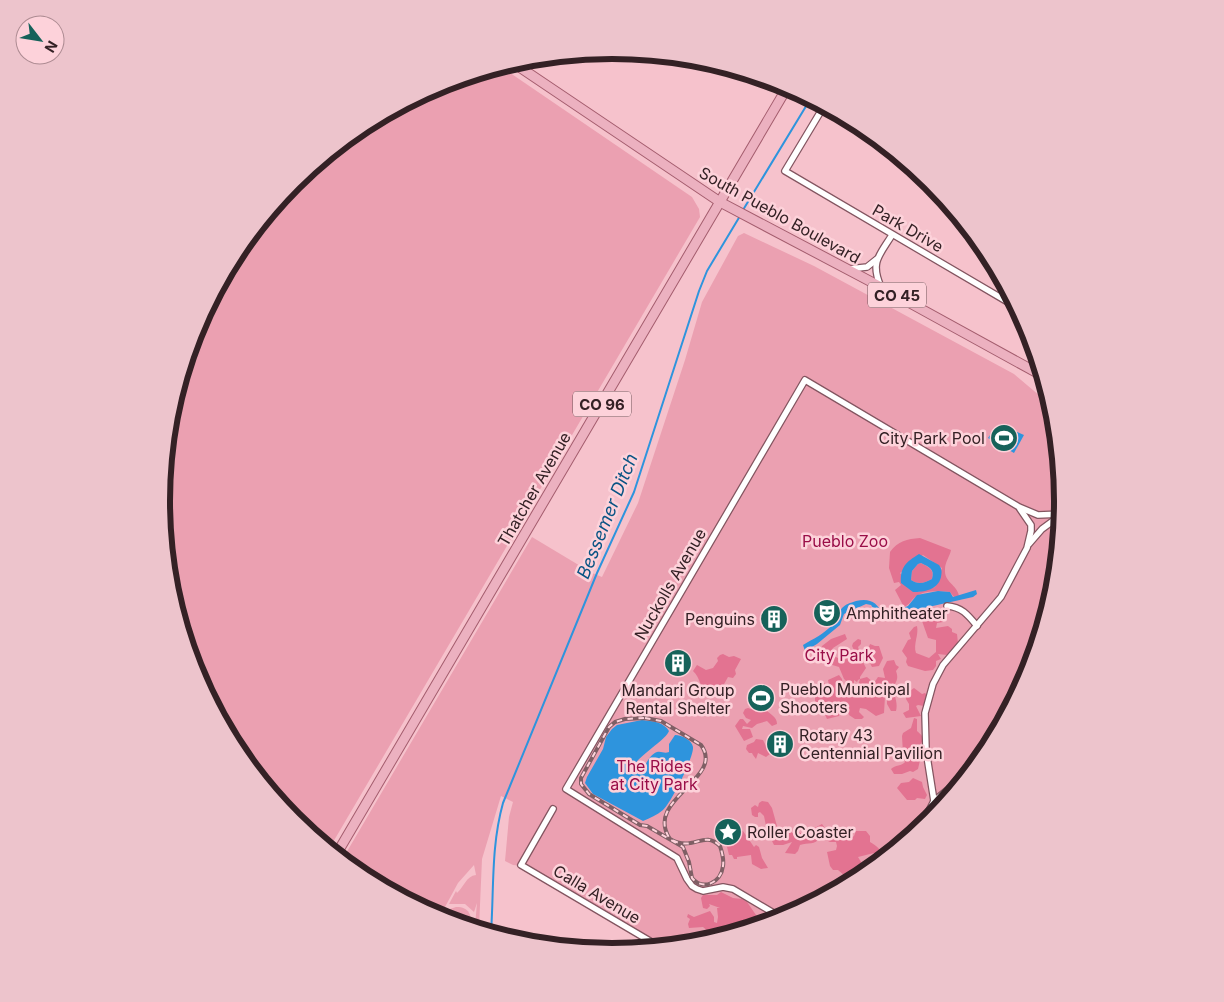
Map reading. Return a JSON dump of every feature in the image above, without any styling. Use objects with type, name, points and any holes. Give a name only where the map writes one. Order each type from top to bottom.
[{"type":"main road","name":"South Pueblo Boulevard","points":[[521,68],[735,211],[881,287],[1035,371]]},
{"type":"main road","name":"Thatcher Avenue","points":[[340,850],[784,93]]},
{"type":"street","name":"Park Drive","points":[[821,111],[785,171],[1007,302]]},
{"type":"street","points":[[881,287],[875,268],[878,258],[892,235]]},
{"type":"street","points":[[847,269],[867,266],[878,258]]},
{"type":"street","name":"Nuckolls Avenue","points":[[773,913],[733,889],[723,887],[704,891],[697,889],[687,879],[677,858],[566,789],[805,380],[1018,508]]},
{"type":"street","points":[[1018,508],[1038,515],[1054,514]]},
{"type":"street","points":[[1018,508],[1031,525],[1027,548]]},
{"type":"street","points":[[934,801],[926,750],[926,713],[933,684],[943,665],[1001,597],[1027,548],[1042,528],[1053,520]]},
{"type":"street","points":[[947,606],[957,607],[965,612],[977,626]]},
{"type":"street","points":[[930,809],[934,801],[947,790]]},
{"type":"street","name":"Calla Avenue","points":[[553,809],[520,865],[650,941]]},
{"type":"green space","points":[[508,71],[692,197],[699,209],[700,217],[332,844],[279,793],[244,747],[215,697],[203,670],[193,643],[178,587],[171,530],[170,501],[171,472],[178,415],[193,359],[203,332],[229,280],[244,255],[279,209],[320,168],[343,150],[366,133],[416,104],[470,82]]},
{"type":"green space","name":"City Park","points":[[744,233],[814,266],[1014,374],[1041,397],[1046,415],[1053,472],[1053,530],[1050,559],[1046,587],[1031,643],[1009,697],[980,747],[963,770],[945,793],[904,834],[858,869],[833,884],[808,898],[754,920],[698,935],[655,941],[531,867],[513,865],[505,861],[509,817],[513,802],[501,796],[482,859],[479,923],[475,922],[477,903],[474,912],[465,904],[449,904],[456,891],[457,893],[467,880],[476,875],[474,865],[458,883],[443,910],[416,898],[366,869],[346,854],[532,537],[602,577],[638,503],[702,302],[738,236]]},
{"type":"green space","points":[[456,907],[464,908],[469,913],[471,920],[448,912],[450,909]]},
{"type":"shaded area","points":[[920,538],[951,550],[945,574],[959,596],[954,597],[950,592],[929,592],[915,597],[904,607],[895,590],[901,585],[899,582],[894,583],[889,568],[890,552],[900,543]],"holes":[[[923,555],[942,568],[935,587],[918,592],[900,573]]]},
{"type":"shaded area","points":[[921,563],[932,571],[933,576],[932,579],[916,583],[911,580],[912,571]]},
{"type":"shaded area","points":[[935,615],[942,617],[943,622],[937,623],[936,628],[948,626],[952,629],[952,632],[957,634],[958,643],[947,655],[938,654],[941,659],[936,661],[936,666],[933,670],[925,671],[908,666],[907,658],[902,651],[908,640],[911,639],[909,633],[914,627],[917,626],[916,653],[929,658],[936,652],[936,640],[928,638],[922,621]]},
{"type":"shaded area","points":[[845,634],[847,639],[833,648],[827,659],[824,658],[820,653],[822,646],[831,639]]},
{"type":"shaded area","points":[[858,639],[861,640],[861,644],[858,647],[859,650],[868,649],[870,644],[879,646],[883,658],[879,666],[872,667],[869,661],[864,661],[865,653],[856,658],[863,662],[866,668],[857,682],[854,680],[854,685],[852,686],[844,679],[839,667],[829,664],[829,660],[836,657],[839,663],[844,662],[847,656],[855,652],[852,646]]},
{"type":"shaded area","points":[[723,654],[741,659],[735,670],[736,674],[733,678],[728,677],[723,686],[716,687],[708,692],[693,671],[697,665],[706,670],[713,668],[718,661],[717,658]]},
{"type":"shaded area","points":[[894,660],[899,667],[896,671],[897,678],[894,688],[897,703],[896,711],[891,711],[885,696],[884,713],[876,716],[866,709],[860,708],[859,712],[864,717],[862,719],[855,719],[849,715],[847,708],[839,710],[839,716],[827,719],[822,708],[815,701],[815,695],[820,691],[823,682],[828,687],[828,680],[839,675],[842,679],[843,690],[849,687],[856,695],[864,693],[872,698],[874,692],[884,692],[874,686],[862,691],[857,689],[860,679],[867,677],[874,683],[878,677],[885,678],[883,669],[887,661]]},
{"type":"shaded area","points":[[914,688],[927,695],[924,706],[916,706],[921,716],[906,718],[903,713],[909,710],[909,704],[906,699],[907,693]]},
{"type":"shaded area","points":[[748,708],[761,712],[766,710],[775,718],[777,724],[772,726],[767,721],[757,724],[752,728],[743,726],[742,729],[750,729],[753,737],[744,741],[735,726],[740,719],[743,719],[747,724],[751,720],[746,718],[743,713]]},
{"type":"shaded area","points":[[914,718],[917,719],[917,731],[922,735],[923,739],[918,747],[921,756],[918,769],[913,772],[894,774],[891,769],[905,762],[902,736],[903,733],[911,728]]},
{"type":"shaded area","points":[[756,739],[763,740],[770,754],[766,757],[758,753],[756,759],[746,749],[747,745]]},
{"type":"shaded area","points":[[913,778],[922,782],[927,795],[925,799],[907,800],[897,788],[901,783],[909,782]]},
{"type":"shaded area","points":[[762,801],[768,802],[772,808],[777,826],[772,829],[766,826],[764,816],[760,812],[758,817],[752,815],[751,808],[755,805],[758,807]]},
{"type":"shaded area","points":[[822,824],[827,831],[840,834],[848,840],[854,836],[856,831],[866,831],[870,836],[870,842],[881,852],[876,856],[874,853],[858,857],[861,867],[845,876],[838,870],[833,870],[830,866],[827,852],[836,850],[836,842],[830,842],[820,837],[814,843],[800,845],[795,854],[785,853],[792,842],[774,845],[772,841],[785,829],[795,834],[799,832],[807,837],[811,830]]},
{"type":"shaded area","points":[[737,829],[743,831],[754,847],[756,845],[759,847],[762,858],[768,868],[761,869],[752,864],[751,855],[734,859],[732,855],[729,855],[723,841],[733,836],[733,831]]},
{"type":"shaded area","points":[[721,892],[733,898],[742,899],[747,902],[759,918],[742,923],[738,922],[736,925],[709,932],[703,927],[689,928],[690,919],[687,917],[688,914],[694,917],[710,911],[714,917],[714,922],[717,923],[717,908],[720,908],[709,904],[710,906],[707,909],[703,908],[701,898],[703,895],[717,895]]},
{"type":"water","name":"City Park Pool","points":[[994,429],[1011,439],[1015,431],[1024,435],[1014,453],[988,438]]},
{"type":"water","points":[[919,554],[939,565],[942,571],[937,585],[926,591],[913,592],[901,583],[901,577],[907,562]],"holes":[[[921,563],[929,567],[933,576],[927,582],[916,583],[911,580],[912,571]]]},
{"type":"water","points":[[976,590],[977,594],[973,597],[906,612],[884,621],[871,605],[866,604],[844,614],[840,625],[817,644],[805,651],[803,645],[829,628],[842,608],[852,602],[861,600],[872,602],[876,604],[883,615],[886,615],[908,606],[917,595],[938,591],[950,592],[953,597]]},
{"type":"water","points":[[642,720],[661,724],[669,731],[663,739],[636,763],[632,768],[633,771],[640,774],[654,753],[669,752],[669,744],[675,735],[686,738],[693,747],[686,769],[667,806],[643,821],[593,794],[585,783],[603,749],[606,737],[612,729],[617,725]]},
{"type":"waterway","name":"Bessemer Ditch","points":[[743,210],[807,104]]},
{"type":"waterway","name":"Bessemer Ditch","points":[[491,926],[496,835],[503,803],[597,573],[634,492],[707,271],[740,216]]},
{"type":"railway","points":[[645,718],[661,721],[701,745],[706,757],[703,768],[667,812],[665,825],[670,839],[678,843],[686,844],[708,840],[714,841],[720,846],[723,856],[722,872],[711,883],[701,884],[692,878],[689,862],[683,847],[647,826],[640,825],[589,794],[581,784],[581,778],[609,727],[615,722],[625,719],[645,718]]},
{"type":"railway","points":[[731,824],[734,827],[727,839],[725,839],[722,837],[731,824]]},
{"type":"place","name":"City Park Pool","points":[[1004,438]]},
{"type":"place","name":"Amphitheater","points":[[827,613]]},
{"type":"place","name":"Penguins","points":[[774,619]]},
{"type":"place","name":"Mandari Group Rental Shelter","points":[[678,663]]},
{"type":"place","name":"Pueblo Municipal Shooters","points":[[761,698]]},
{"type":"place","name":"Rotary 43 Centennial Pavilion","points":[[780,744]]},
{"type":"place","name":"Roller Coaster","points":[[728,832]]},
{"type":"park label","name":"Pueblo Zoo","points":[[845,541]]},
{"type":"park label","name":"The Rides at City Park","points":[[654,775]]}]
